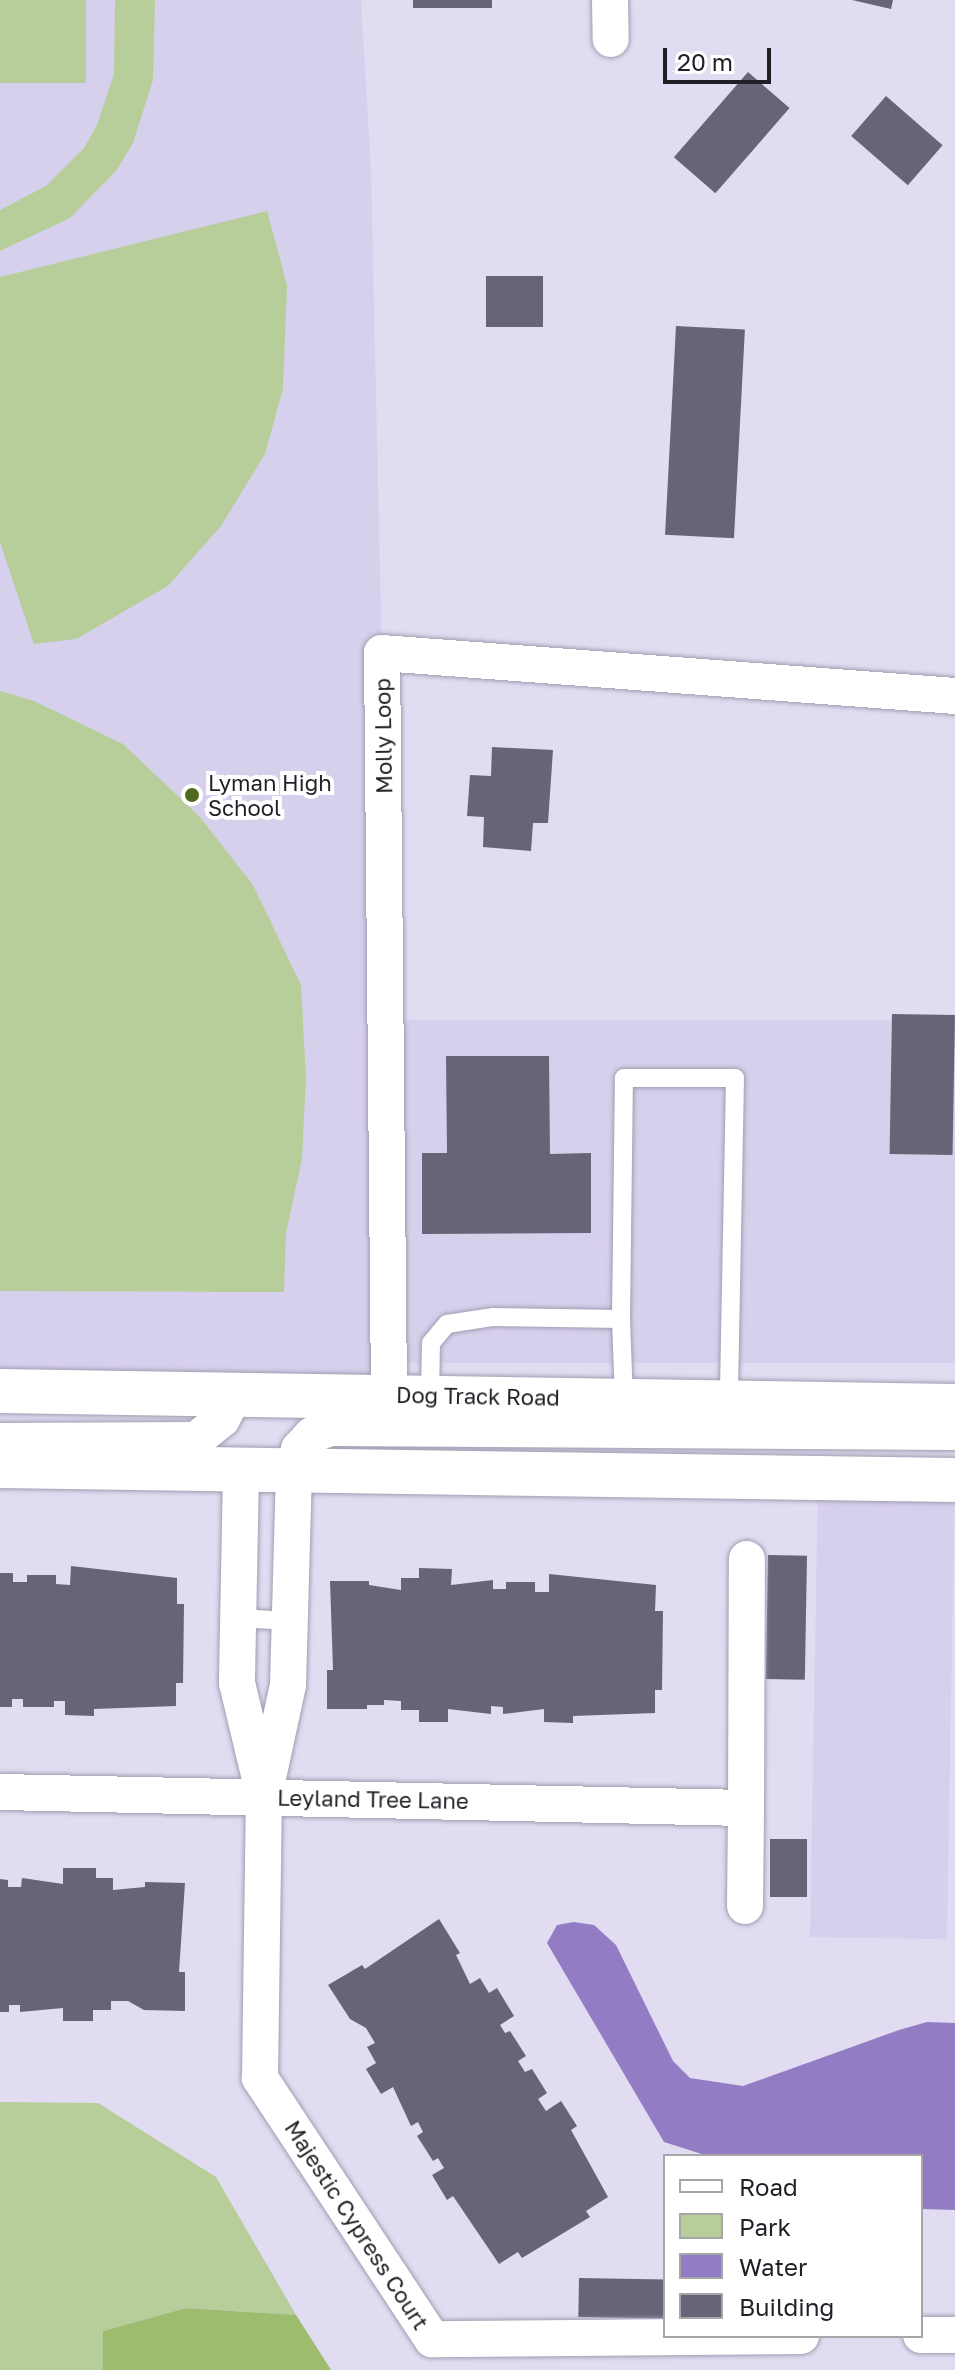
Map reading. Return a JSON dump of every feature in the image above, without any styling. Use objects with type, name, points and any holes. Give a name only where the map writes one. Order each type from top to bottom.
[{"type":"main road","name":"Dog Track Road","points":[[0,1391],[410,1395],[955,1406]]},
{"type":"main road","points":[[0,1466],[955,1480]]},
{"type":"street","points":[[610,0],[611,39]]},
{"type":"street","name":"Molly Loop","points":[[410,1395],[382,653],[955,696]]},
{"type":"street","points":[[0,1441],[196,1440],[222,1419],[235,1393]]},
{"type":"street","points":[[294,1471],[299,1449],[312,1435],[330,1428],[955,1432]]},
{"type":"street","name":"Majestic Cypress Court","points":[[241,1471],[237,1683],[264,1796]]},
{"type":"street","name":"Majestic Cypress Court","points":[[294,1471],[288,1685],[264,1796],[260,2078],[432,2339],[663,2337]]},
{"type":"street","points":[[745,1906],[747,1559]]},
{"type":"street","name":"Leyland Tree Lane","points":[[0,1792],[746,1808]]},
{"type":"street","points":[[923,2335],[955,2335]]},
{"type":"lane","points":[[624,1399],[621,1319],[624,1078],[735,1078],[729,1402]]},
{"type":"lane","points":[[410,1395],[431,1343],[447,1324],[493,1317],[621,1319]]},
{"type":"lane","points":[[238,1618],[289,1636]]},
{"type":"shaded area","name":"Lyman High School","points":[[0,0],[361,0],[371,170],[382,663],[389,1394],[0,1391]]},
{"type":"shaded area","points":[[404,1020],[955,1020],[955,1363],[404,1363]]},
{"type":"shaded area","points":[[818,1478],[955,1480],[947,1939],[810,1937]]},
{"type":"green space","points":[[0,0],[86,0],[86,83],[0,83]]},
{"type":"green space","points":[[115,0],[155,0],[153,80],[133,143],[116,171],[70,218],[0,251],[0,210],[46,186],[84,148],[97,125],[114,74]]},
{"type":"green space","points":[[267,211],[287,285],[283,389],[265,454],[221,526],[168,586],[76,639],[34,644],[0,542],[0,277]]},
{"type":"green space","points":[[0,691],[34,701],[123,744],[200,817],[253,885],[301,985],[306,1077],[302,1159],[286,1233],[284,1292],[0,1291]]},
{"type":"green space","points":[[0,2102],[98,2103],[216,2177],[296,2315],[186,2308],[103,2331],[103,2370],[0,2370]]},
{"type":"green space","points":[[186,2308],[296,2315],[331,2370],[103,2370],[103,2331]]},
{"type":"water","points":[[574,1922],[594,1925],[616,1945],[673,2061],[690,2078],[743,2086],[899,2030],[927,2022],[955,2023],[955,2210],[923,2209],[923,2154],[702,2154],[664,2142],[547,1943],[557,1925]]},
{"type":"building","points":[[413,0],[492,0],[492,8],[413,8]]},
{"type":"building","points":[[852,0],[893,0],[891,9]]},
{"type":"building","points":[[748,72],[790,108],[715,193],[674,157]]},
{"type":"building","points":[[886,96],[943,145],[908,185],[851,136]]},
{"type":"building","points":[[486,276],[543,276],[543,327],[486,327]]},
{"type":"building","points":[[676,326],[745,330],[734,538],[665,535]]},
{"type":"building","points":[[492,747],[553,750],[548,823],[533,823],[531,851],[483,847],[484,817],[467,816],[470,775],[491,776]]},
{"type":"building","points":[[892,1014],[955,1015],[953,1155],[890,1154]]},
{"type":"building","points":[[446,1056],[549,1056],[550,1154],[591,1153],[591,1233],[422,1234],[422,1153],[447,1153]]},
{"type":"building","points":[[768,1555],[807,1556],[805,1680],[766,1679]]},
{"type":"building","points":[[71,1566],[177,1578],[177,1604],[184,1604],[183,1683],[176,1683],[176,1706],[94,1709],[94,1716],[65,1715],[65,1701],[54,1701],[54,1707],[23,1707],[23,1699],[12,1699],[12,1707],[0,1707],[0,1573],[13,1573],[13,1582],[27,1582],[27,1575],[56,1575],[56,1584],[70,1585]]},
{"type":"building","points":[[419,1568],[452,1569],[451,1585],[493,1580],[493,1589],[506,1589],[506,1582],[535,1582],[535,1592],[549,1592],[549,1574],[656,1585],[655,1611],[663,1611],[662,1690],[655,1690],[655,1713],[573,1716],[573,1723],[544,1722],[544,1709],[503,1714],[503,1707],[491,1706],[491,1714],[448,1709],[448,1722],[419,1722],[419,1710],[401,1710],[401,1701],[384,1700],[384,1705],[367,1705],[367,1709],[327,1709],[327,1670],[333,1670],[330,1581],[369,1581],[369,1585],[401,1590],[401,1578],[419,1578]]},
{"type":"building","points":[[770,1839],[807,1839],[807,1897],[770,1897]]},
{"type":"building","points":[[63,1868],[96,1868],[96,1878],[113,1878],[113,1890],[145,1887],[145,1882],[185,1883],[179,1972],[185,1972],[185,2011],[144,2010],[128,2001],[111,2001],[111,2010],[93,2010],[93,2021],[63,2021],[63,2008],[20,2012],[20,2005],[9,2005],[9,2012],[0,2012],[0,1879],[8,1880],[8,1887],[21,1887],[22,1878],[63,1884]]},
{"type":"building","points":[[439,1919],[460,1953],[456,1955],[470,1984],[480,1978],[489,1993],[497,1988],[514,2016],[500,2025],[505,2033],[510,2031],[526,2056],[518,2061],[525,2072],[532,2069],[547,2093],[538,2099],[546,2111],[561,2101],[577,2126],[571,2130],[608,2197],[586,2211],[590,2217],[522,2258],[518,2252],[499,2264],[453,2196],[447,2200],[432,2175],[444,2168],[438,2158],[433,2161],[417,2136],[423,2132],[418,2122],[411,2126],[393,2087],[381,2094],[366,2069],[376,2063],[367,2047],[375,2043],[366,2028],[350,2019],[328,1985],[362,1965],[365,1969]]},
{"type":"building","points":[[579,2278],[663,2279],[663,2318],[578,2317]]},
{"type":"place","name":"Lyman High School","points":[[192,795]]}]
